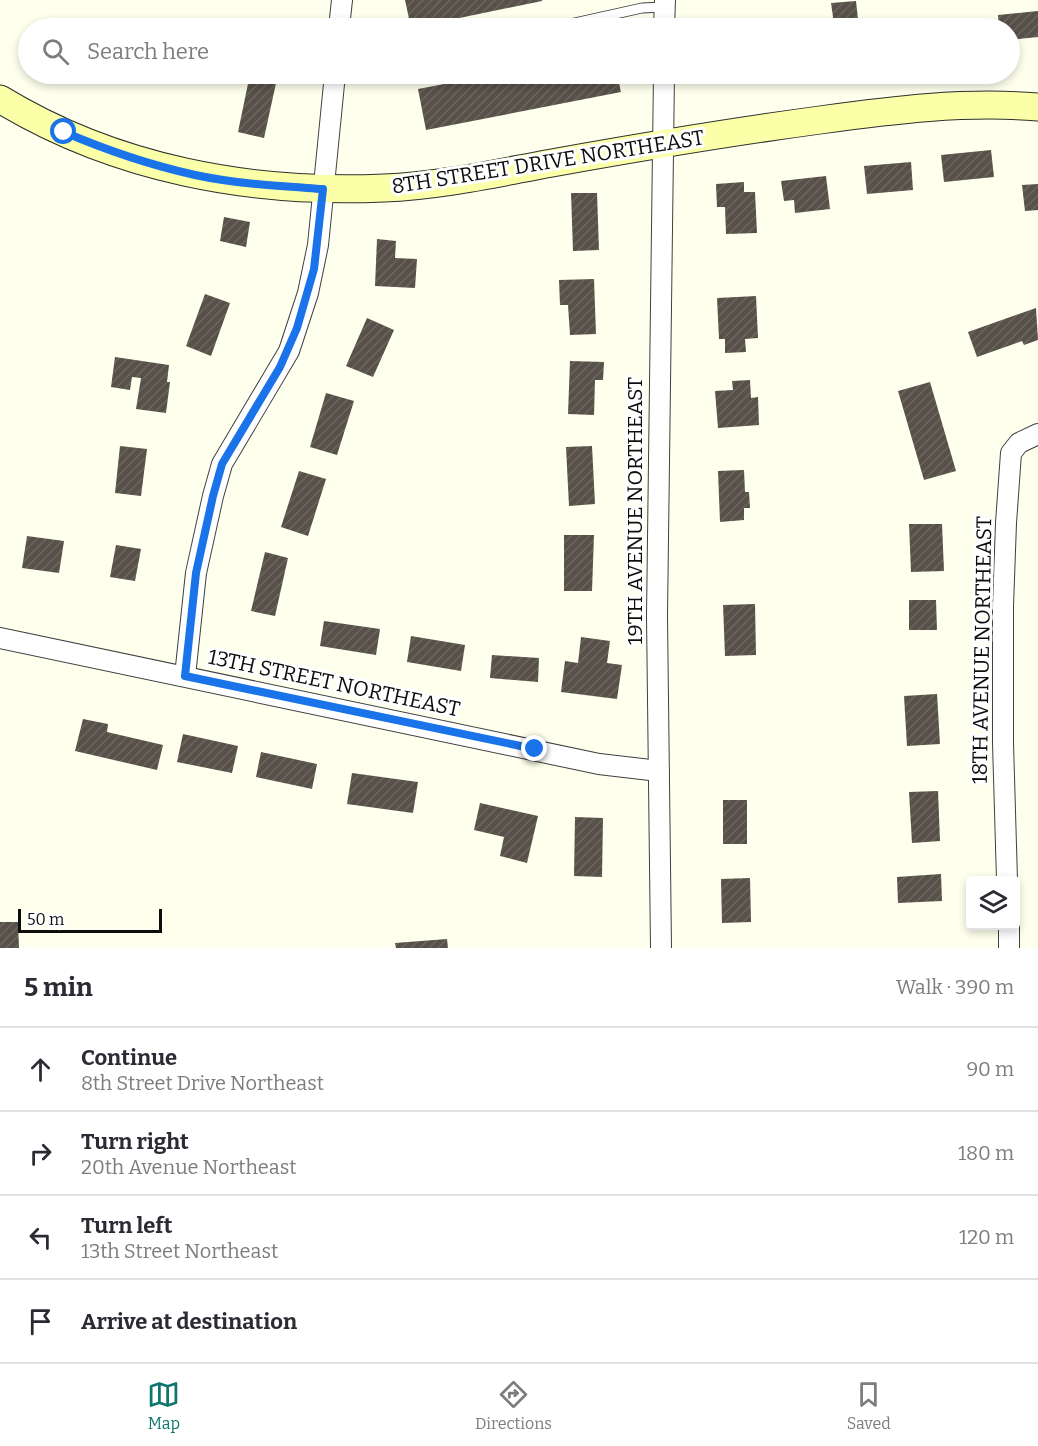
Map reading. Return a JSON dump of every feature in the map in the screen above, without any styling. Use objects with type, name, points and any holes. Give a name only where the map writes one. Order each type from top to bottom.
[{"type":"main road","name":"8TH STREET DRIVE NORTHEAST","points":[[0,99],[64,132],[137,160],[196,176],[257,185],[323,189],[386,188],[438,183],[663,143],[788,124],[934,106],[980,104],[1038,107]]},
{"type":"street","points":[[340,18],[342,0]]},
{"type":"street","points":[[664,18],[665,3]]},
{"type":"street","points":[[185,676],[196,573],[222,464],[284,359],[297,328],[314,269],[338,84]]},
{"type":"street","name":"19TH AVENUE NORTHEAST","points":[[661,948],[657,616],[664,84]]},
{"type":"street","name":"18TH AVENUE NORTHEAST","points":[[1007,876],[1003,731],[1003,606],[1006,523],[1011,453],[1019,443],[1038,434]]},
{"type":"street","name":"13TH STREET NORTHEAST","points":[[0,638],[599,764],[659,771]]},
{"type":"street","points":[[1009,930],[1010,948]]},
{"type":"lane","points":[[597,18],[665,3]]},
{"type":"building","points":[[405,0],[542,0],[460,18],[409,18]]},
{"type":"building","points":[[856,1],[858,18],[833,18],[831,3]]},
{"type":"building","points":[[1038,11],[1038,37],[1020,39],[1020,18],[998,18],[998,15]]},
{"type":"building","points":[[248,84],[276,84],[264,138],[238,132]]},
{"type":"building","points":[[444,84],[619,84],[621,92],[426,130],[418,89]]},
{"type":"building","points":[[991,150],[994,177],[944,182],[941,155]]},
{"type":"building","points":[[911,162],[913,190],[867,194],[864,166]]},
{"type":"building","points":[[826,176],[830,209],[795,213],[794,200],[784,201],[781,181]]},
{"type":"building","points":[[744,182],[744,192],[755,192],[757,233],[726,234],[725,207],[717,207],[716,184]]},
{"type":"building","points":[[1038,184],[1038,210],[1025,211],[1022,185]]},
{"type":"building","points":[[571,193],[597,193],[599,250],[573,251]]},
{"type":"building","points":[[224,217],[250,222],[246,247],[220,241]]},
{"type":"building","points":[[377,239],[396,241],[395,258],[417,259],[415,288],[375,286]]},
{"type":"building","points":[[594,279],[596,334],[570,335],[568,305],[560,305],[559,280]]},
{"type":"building","points":[[205,294],[230,303],[211,356],[186,346]]},
{"type":"building","points":[[756,296],[758,338],[745,339],[746,352],[725,353],[725,339],[719,339],[717,298]]},
{"type":"building","points":[[1036,308],[1038,340],[1024,345],[1022,341],[977,357],[968,332]]},
{"type":"building","points":[[367,318],[394,330],[373,377],[346,366]]},
{"type":"building","points":[[115,357],[169,365],[167,382],[170,382],[166,413],[136,409],[141,378],[132,377],[130,390],[111,387]]},
{"type":"building","points":[[570,361],[604,362],[603,380],[595,380],[594,415],[568,414]]},
{"type":"building","points":[[750,380],[751,398],[758,397],[759,425],[718,428],[715,391],[733,390],[732,381]]},
{"type":"building","points":[[930,382],[956,471],[924,480],[898,391]]},
{"type":"building","points":[[326,393],[354,401],[337,455],[310,447]]},
{"type":"building","points":[[120,446],[147,449],[141,496],[115,493]]},
{"type":"building","points":[[592,446],[595,504],[569,506],[566,447]]},
{"type":"building","points":[[744,470],[745,492],[749,492],[750,508],[744,508],[744,520],[720,522],[718,471]]},
{"type":"building","points":[[299,471],[326,479],[308,536],[281,527]]},
{"type":"building","points":[[909,524],[942,524],[944,571],[911,572]]},
{"type":"building","points":[[564,535],[594,535],[592,591],[564,591]]},
{"type":"building","points":[[27,536],[64,541],[59,573],[22,568]]},
{"type":"building","points":[[116,545],[141,549],[135,581],[110,577]]},
{"type":"building","points":[[265,552],[288,558],[275,616],[251,611]]},
{"type":"building","points":[[909,600],[936,600],[937,630],[909,630]]},
{"type":"building","points":[[755,604],[756,655],[725,656],[723,605]]},
{"type":"building","points":[[324,621],[380,629],[376,655],[320,646]]},
{"type":"building","points":[[411,636],[465,645],[461,671],[407,662]]},
{"type":"building","points":[[581,637],[610,641],[607,663],[622,665],[617,699],[561,692],[565,661],[578,663]]},
{"type":"building","points":[[492,655],[539,658],[538,682],[490,678]]},
{"type":"building","points":[[937,694],[940,744],[907,746],[904,696]]},
{"type":"building","points":[[83,719],[108,724],[107,732],[163,745],[157,770],[75,751]]},
{"type":"building","points":[[183,734],[238,746],[232,773],[177,762]]},
{"type":"building","points":[[261,752],[317,764],[312,789],[256,777]]},
{"type":"building","points":[[352,773],[418,782],[413,813],[347,804]]},
{"type":"building","points":[[938,791],[940,841],[912,843],[909,792]]},
{"type":"building","points":[[723,800],[747,800],[747,844],[723,844]]},
{"type":"building","points":[[480,803],[538,816],[527,863],[500,856],[504,837],[474,830]]},
{"type":"building","points":[[575,817],[603,818],[602,877],[574,876]]},
{"type":"building","points":[[941,874],[942,901],[898,903],[897,877]]},
{"type":"building","points":[[750,878],[751,922],[722,923],[721,879]]},
{"type":"building","points":[[0,922],[18,922],[19,948],[0,948]]},
{"type":"building","points":[[447,939],[448,948],[396,948],[395,943]]},
{"type":"route","points":[[64,132],[98,147],[196,176],[257,185],[323,189],[314,269],[289,351],[222,464],[196,573],[185,676],[535,749]]}]
